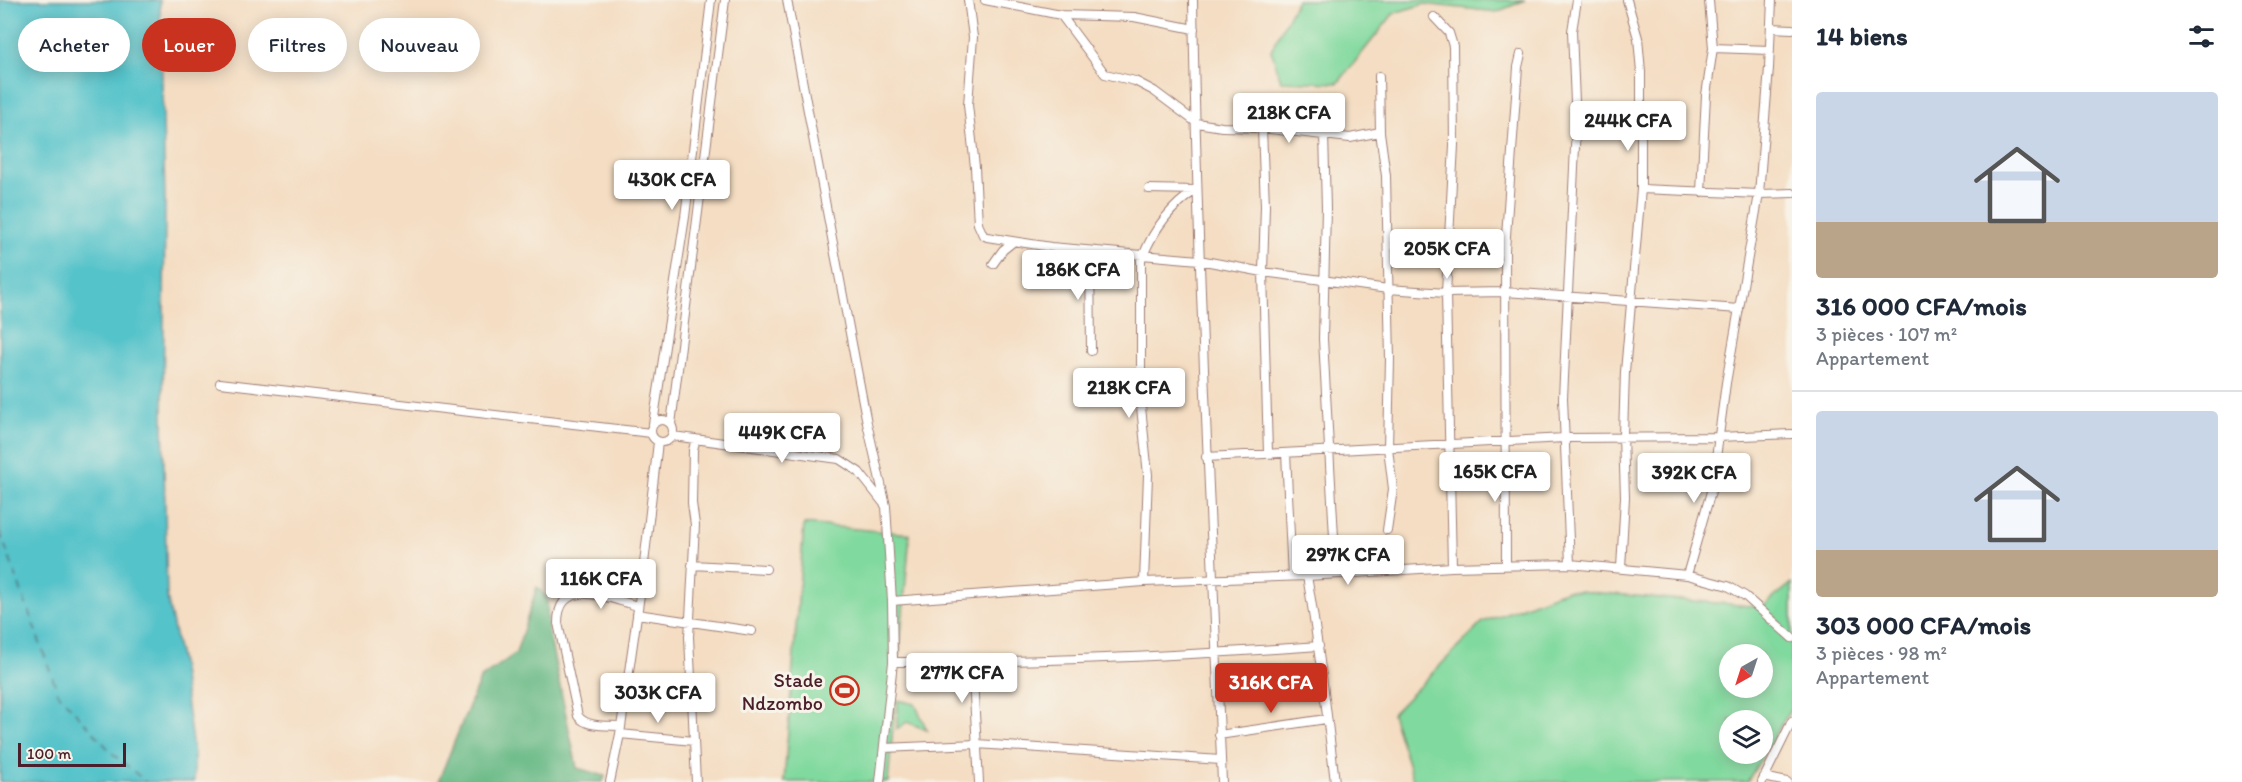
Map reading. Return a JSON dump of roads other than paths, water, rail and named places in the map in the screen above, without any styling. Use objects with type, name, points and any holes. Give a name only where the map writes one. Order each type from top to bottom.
[{"type":"street","points":[[651,433],[685,217],[711,0]]},
{"type":"street","points":[[658,442],[669,440],[673,430],[671,424],[725,0]]},
{"type":"street","points":[[787,0],[867,423],[886,506],[893,662],[879,782]]},
{"type":"street","points":[[968,0],[973,37],[968,105],[978,224],[983,235],[987,237],[1013,242],[1199,260],[1263,272],[1388,289],[1446,293],[1505,292],[1739,309]]},
{"type":"street","points":[[985,0],[1061,15],[1134,17],[1194,28]]},
{"type":"street","points":[[1193,0],[1197,123],[1196,190],[1222,782]]},
{"type":"street","points":[[1570,564],[1563,398],[1576,126],[1572,31],[1577,0]]},
{"type":"street","points":[[1622,568],[1625,497],[1623,436],[1630,302],[1641,189],[1641,72],[1638,38],[1627,0]]},
{"type":"street","points":[[1687,575],[1710,497],[1759,194],[1772,0]]},
{"type":"street","points":[[1701,192],[1706,95],[1713,48],[1709,1]]},
{"type":"street","points":[[1061,15],[1105,74],[1135,81],[1154,91],[1197,123],[1350,138],[1380,132]]},
{"type":"street","points":[[1434,17],[1449,33],[1453,46],[1454,145],[1446,293],[1452,567]]},
{"type":"street","points":[[1771,28],[1792,29]]},
{"type":"street","points":[[1713,48],[1770,50]]},
{"type":"street","points":[[1506,565],[1505,250],[1518,67],[1521,54]]},
{"type":"street","points":[[1379,76],[1380,132],[1386,177],[1390,358],[1388,448],[1393,489],[1387,530]]},
{"type":"street","points":[[1262,128],[1268,453]]},
{"type":"street","points":[[1324,134],[1323,339],[1336,573]]},
{"type":"street","points":[[1149,189],[1196,190]]},
{"type":"street","points":[[1641,189],[1759,194],[1792,193]]},
{"type":"street","points":[[1144,582],[1148,475],[1141,407],[1142,255],[1153,232],[1196,190]]},
{"type":"street","points":[[993,264],[1003,250],[1013,242]]},
{"type":"street","points":[[1090,250],[1091,351]]},
{"type":"street","points":[[220,383],[651,433],[658,442],[638,610],[621,730],[610,782]]},
{"type":"street","points":[[653,424],[662,420],[671,424]]},
{"type":"street","points":[[1206,457],[1565,438],[1792,434]]},
{"type":"street","points":[[672,436],[839,459],[859,472],[886,506]]},
{"type":"street","points":[[696,439],[693,450],[692,503],[695,525],[688,638],[696,782]]},
{"type":"street","points":[[1286,453],[1292,576]]},
{"type":"street","points":[[892,601],[1144,582],[1307,576],[1452,567],[1570,564],[1687,575],[1722,584],[1737,590],[1792,638]]},
{"type":"street","points":[[692,565],[766,569]]},
{"type":"street","points":[[1307,576],[1319,646],[1335,782]]},
{"type":"street","points":[[694,741],[621,730],[582,721],[578,716],[558,623],[559,607],[564,601],[580,593],[638,610],[752,632]]},
{"type":"street","points":[[893,662],[972,662],[1216,653],[1319,646]]},
{"type":"street","points":[[972,662],[979,782]]},
{"type":"street","points":[[1219,735],[1326,719]]},
{"type":"street","points":[[1787,782],[1763,779],[1792,721]]},
{"type":"street","points":[[884,748],[977,744],[1221,760]]},
{"type":"water","points":[[0,0],[160,0],[160,18],[142,18],[142,72],[162,72],[165,200],[163,419],[167,597],[181,663],[194,756],[194,782],[0,782]]},
{"type":"place","name":"Stade Ndzombo","points":[[844,691]]}]
